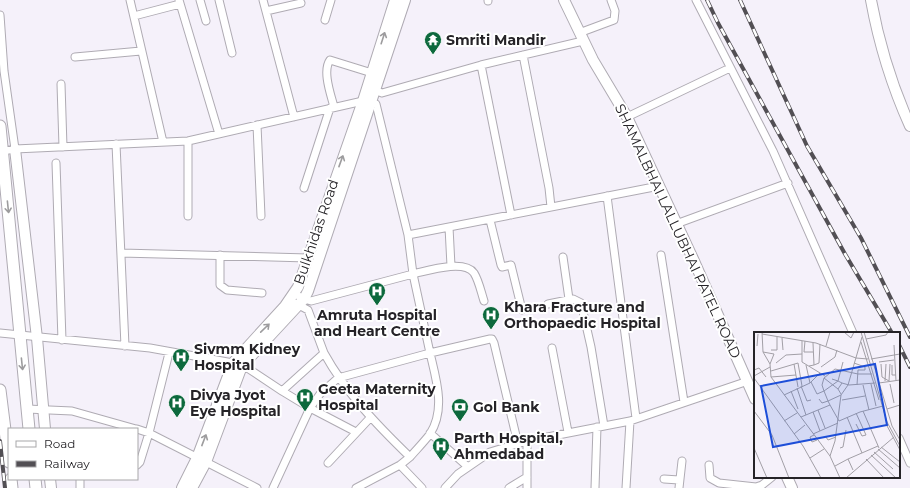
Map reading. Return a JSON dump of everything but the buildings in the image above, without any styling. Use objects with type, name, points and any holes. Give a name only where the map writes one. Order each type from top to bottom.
[{"type":"main road","points":[[0,126],[29,428]]},
{"type":"main road","points":[[0,390],[3,440],[8,458]]},
{"type":"street","points":[[130,0],[163,142]]},
{"type":"street","points":[[200,0],[206,21]]},
{"type":"street","points":[[219,0],[232,53]]},
{"type":"street","points":[[263,0],[294,117]]},
{"type":"street","points":[[325,20],[331,0]]},
{"type":"street","name":"Bulkhidas Road","points":[[192,488],[237,364],[297,300],[371,90],[372,73],[395,0]]},
{"type":"street","points":[[405,0],[371,90],[382,93],[481,65],[523,55],[581,37],[614,20],[615,11],[611,0]]},
{"type":"street","name":"SHAMALBHAI LALLUBHAI PATEL ROAD","points":[[564,0],[581,37],[627,118],[694,261],[754,397]]},
{"type":"street","points":[[696,0],[788,183],[853,332]]},
{"type":"street","points":[[871,0],[876,26],[897,97],[910,126]]},
{"type":"street","points":[[134,16],[180,2],[219,134]]},
{"type":"street","points":[[266,11],[288,3],[301,3]]},
{"type":"street","points":[[0,15],[4,71],[15,149],[37,338],[45,428]]},
{"type":"street","points":[[75,57],[142,51]]},
{"type":"street","points":[[523,55],[549,188],[551,207]]},
{"type":"street","points":[[304,188],[332,108],[327,70],[330,60],[372,73]]},
{"type":"street","points":[[481,65],[511,215]]},
{"type":"street","points":[[627,118],[730,68]]},
{"type":"street","points":[[61,84],[63,147]]},
{"type":"street","points":[[2,151],[15,149],[188,141],[332,108],[367,102],[376,104],[408,235],[413,274],[439,390],[439,404],[430,433],[410,457],[400,465],[356,488]]},
{"type":"street","name":"Bulkhidas Road","points":[[297,300],[308,258],[367,102]]},
{"type":"street","points":[[257,125],[261,216]]},
{"type":"street","points":[[188,141],[188,216]]},
{"type":"street","points":[[116,144],[125,346]]},
{"type":"street","points":[[56,162],[62,340]]},
{"type":"street","points":[[676,224],[788,183]]},
{"type":"street","points":[[408,235],[659,186]]},
{"type":"street","points":[[607,196],[633,420],[626,488]]},
{"type":"street","points":[[490,220],[500,265],[511,266],[522,310]]},
{"type":"street","points":[[449,227],[450,266]]},
{"type":"street","points":[[121,252],[308,258]]},
{"type":"street","points":[[220,255],[220,285],[222,288],[227,290],[262,293]]},
{"type":"street","points":[[661,255],[684,402]]},
{"type":"street","points":[[563,256],[569,300]]},
{"type":"street","points":[[297,300],[311,301],[413,274],[450,266],[465,267],[474,272],[484,301]]},
{"type":"street","points":[[297,300],[308,310],[324,353],[338,378],[370,418],[410,457]]},
{"type":"street","points":[[548,304],[569,300],[578,300],[582,303],[591,347],[600,426],[594,488]]},
{"type":"street","points":[[0,333],[37,338],[150,348],[169,353],[237,364],[310,408],[356,432]]},
{"type":"street","points":[[273,488],[310,408],[320,394],[338,378],[430,353],[492,339],[504,382],[518,444]]},
{"type":"street","points":[[552,348],[568,432]]},
{"type":"street","points":[[138,464],[140,462],[149,433],[169,353]]},
{"type":"street","points":[[282,391],[324,353]]},
{"type":"street","points":[[445,488],[468,467],[490,452],[527,441],[633,420],[748,382]]},
{"type":"street","points":[[27,409],[72,411],[132,428]]},
{"type":"street","points":[[328,463],[370,418]]},
{"type":"street","points":[[138,430],[149,433],[257,488]]},
{"type":"street","points":[[430,433],[468,467]]},
{"type":"street","points":[[900,440],[910,464]]},
{"type":"street","points":[[527,441],[527,488]]},
{"type":"street","name":"Bulkhidas Road","points":[[182,488],[201,460]]},
{"type":"street","points":[[679,488],[682,461]]},
{"type":"street","points":[[400,465],[422,488]]},
{"type":"street","points":[[709,465],[710,478],[715,482],[756,487],[762,486],[771,478]]},
{"type":"street","points":[[509,488],[527,477]]},
{"type":"street","points":[[787,478],[792,488]]},
{"type":"street","points":[[664,479],[680,480]]},
{"type":"railway","points":[[707,0],[718,23],[845,254],[891,332]]},
{"type":"railway","points":[[740,0],[807,146],[861,238],[910,337]]},
{"type":"railway","points":[[900,347],[910,367]]},
{"type":"railway","points":[[0,441],[5,488]]},
{"type":"place","name":"Smriti Mandir","points":[[433,55]]},
{"type":"place","name":"Amruta Hospital and Heart Centre","points":[[377,306]]},
{"type":"place","name":"Khara Fracture and Orthopaedic Hospital","points":[[491,330]]},
{"type":"place","name":"Sivmm Kidney Hospital","points":[[181,372]]},
{"type":"place","name":"Geeta Maternity Hospital","points":[[305,412]]},
{"type":"place","name":"Divya Jyot Eye Hospital","points":[[177,418]]},
{"type":"place","name":"Gol Bank","points":[[460,422]]},
{"type":"place","name":"Parth Hospital, Ahmedabad","points":[[441,461]]}]
